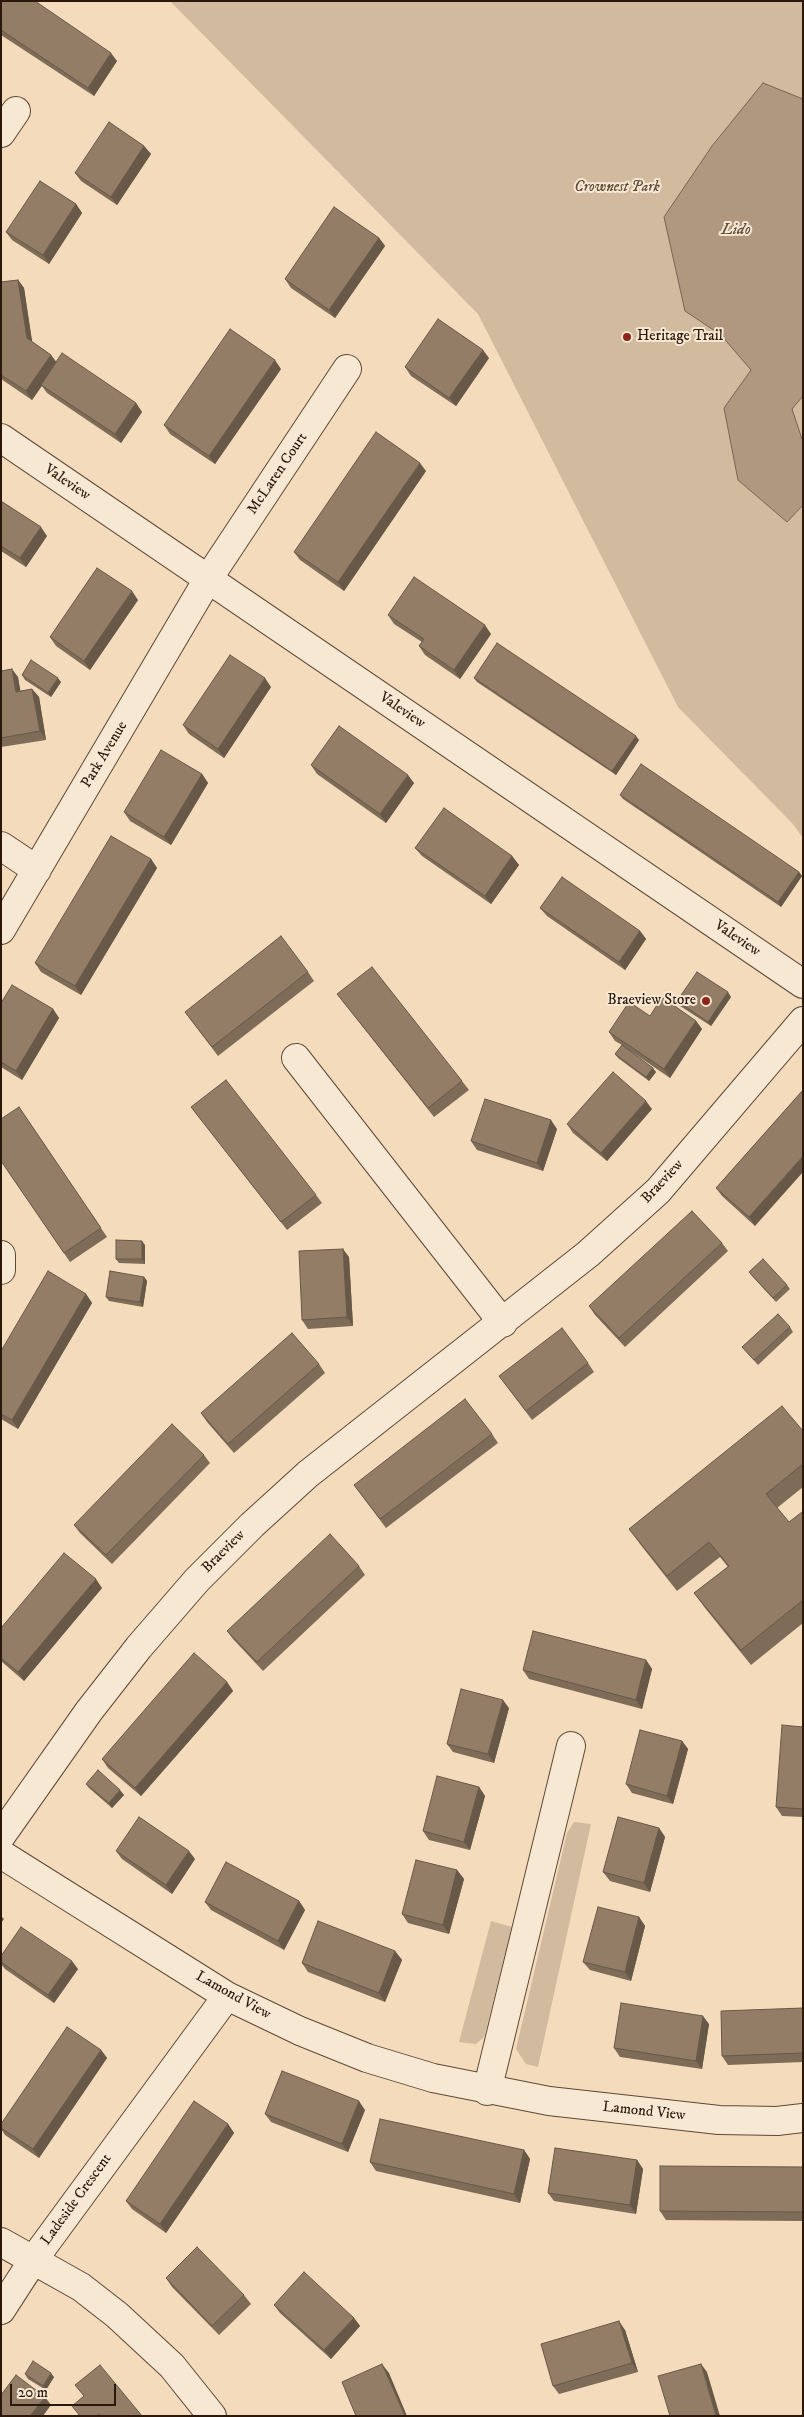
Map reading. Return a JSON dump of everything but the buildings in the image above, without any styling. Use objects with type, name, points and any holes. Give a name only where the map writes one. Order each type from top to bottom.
[{"type":"street","name":"McLaren Court","points":[[208,579],[347,369]]},
{"type":"street","name":"Valeview","points":[[1,438],[803,984]]},
{"type":"street","name":"Park Avenue","points":[[1,930],[208,579]]},
{"type":"street","points":[[1,846],[37,870]]},
{"type":"street","name":"Braeview","points":[[1,1836],[95,1704],[139,1647],[197,1580],[252,1525],[308,1474],[504,1323],[588,1254],[658,1191],[803,1021]]},
{"type":"street","points":[[296,1058],[504,1323]]},
{"type":"street","points":[[1,1256],[1,1270]]},
{"type":"street","points":[[487,2091],[571,1746]]},
{"type":"street","name":"Lamond View","points":[[1,1854],[227,1996],[300,2031],[366,2058],[433,2078],[487,2091],[549,2102],[719,2120],[777,2121],[803,2118]]},
{"type":"street","name":"Ladeside Crescent","points":[[212,2416],[172,2366],[117,2315],[81,2287],[34,2259],[227,1996]]},
{"type":"street","points":[[1,2242],[34,2259],[1,2310]]},
{"type":"green space","name":"Crownest Park","points":[[170,1],[803,1],[803,838],[793,824],[678,707],[478,314]]},
{"type":"green space","points":[[574,1822],[591,1824],[538,2067],[526,2064],[516,2049],[567,1833]]},
{"type":"green space","points":[[491,1921],[512,1927],[484,2037],[476,2044],[459,2042]]},
{"type":"water","name":"Lido","points":[[763,83],[803,99],[803,396],[792,409],[803,442],[803,505],[787,522],[738,480],[724,408],[751,370],[721,335],[685,311],[664,217],[712,146]]},
{"type":"place","name":"Heritage Trail","points":[[627,337]]},
{"type":"place","name":"Braeview Store","points":[[706,1001]]}]
